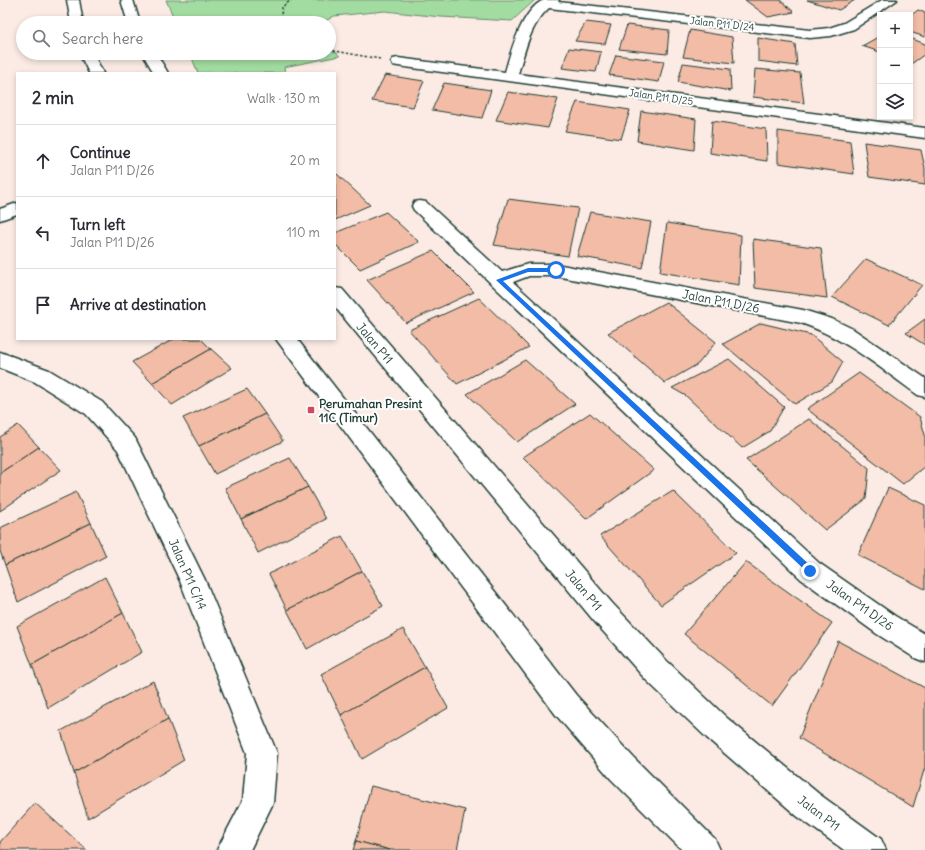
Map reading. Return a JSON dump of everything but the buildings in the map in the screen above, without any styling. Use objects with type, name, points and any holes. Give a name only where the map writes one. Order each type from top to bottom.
[{"type":"street","points":[[73,0],[76,16]]},
{"type":"street","points":[[126,0],[132,16]]},
{"type":"street","name":"Jalan P11 D/24","points":[[549,2],[810,34],[831,32],[849,26],[891,0]]},
{"type":"street","points":[[510,77],[526,29],[549,2]]},
{"type":"street","points":[[90,60],[96,72]]},
{"type":"street","points":[[153,60],[160,72]]},
{"type":"street","name":"Jalan P11 D/25","points":[[398,62],[925,132]]},
{"type":"street","name":"Jalan P11 D/26","points":[[420,206],[810,571],[886,624],[925,649]]},
{"type":"street","points":[[0,214],[16,208]]},
{"type":"street","name":"Jalan P11 D/26","points":[[498,280],[528,270],[556,270],[803,317],[825,324],[846,334],[925,389]]},
{"type":"street","name":"Jalan P11","points":[[336,295],[603,612],[656,670],[717,728],[808,805],[870,850]]},
{"type":"street","points":[[287,340],[566,705],[622,768],[704,850]]},
{"type":"street","name":"Jalan P11 C/14","points":[[0,360],[42,376],[94,408],[127,444],[192,580],[262,753],[258,803],[233,850]]},
{"type":"path","points":[[281,16],[282,7],[291,0]]},
{"type":"path","points":[[336,52],[398,62]]},
{"type":"green space","points":[[166,0],[535,0],[512,21],[441,17],[385,11],[334,16],[173,16]]},
{"type":"green space","points":[[193,60],[320,60],[284,67],[285,72],[198,72]]},
{"type":"place","name":"Perumahan Presint 11C (Timur)","points":[[311,410]]},
{"type":"route","points":[[556,270],[528,270],[498,280],[810,571]]}]
